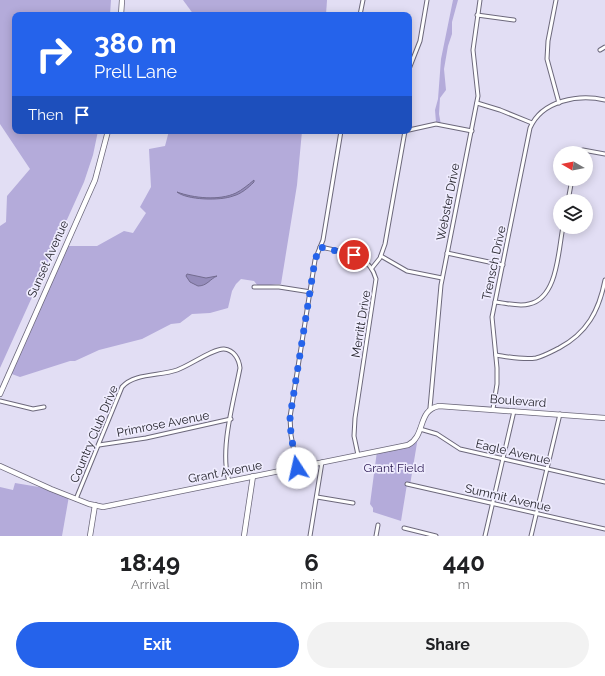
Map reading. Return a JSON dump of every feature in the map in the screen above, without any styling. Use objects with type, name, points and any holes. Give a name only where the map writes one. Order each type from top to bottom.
[{"type":"street","points":[[121,12],[122,0]]},
{"type":"street","points":[[361,12],[363,0]]},
{"type":"street","points":[[412,61],[420,41],[427,0]]},
{"type":"street","name":"Webster Drive","points":[[430,408],[442,278],[477,103],[478,89],[473,50],[480,0]]},
{"type":"street","points":[[556,0],[547,49],[547,59],[559,103]]},
{"type":"street","points":[[477,15],[514,20]]},
{"type":"street","points":[[600,50],[605,47]]},
{"type":"street","points":[[477,103],[500,110],[532,123],[544,110],[559,103],[581,98],[605,100]]},
{"type":"street","name":"Trensch Drive","points":[[493,409],[497,384],[496,355],[492,326],[495,302],[532,123]]},
{"type":"street","points":[[412,129],[436,124],[472,131]]},
{"type":"street","name":"Sunset Avenue","points":[[0,394],[95,180],[104,155],[108,134]]},
{"type":"street","points":[[297,468],[291,435],[290,417],[315,260],[320,247],[340,134]]},
{"type":"street","points":[[320,247],[359,256],[372,268],[381,256],[385,244],[404,134]]},
{"type":"street","points":[[593,152],[605,154]]},
{"type":"street","points":[[495,302],[522,305],[530,304],[540,300],[547,293],[552,283],[562,234]]},
{"type":"street","points":[[447,253],[503,265]]},
{"type":"street","points":[[381,256],[407,271],[442,278]]},
{"type":"street","name":"Merritt Drive","points":[[358,454],[354,436],[355,418],[376,284],[372,268]]},
{"type":"street","points":[[496,355],[536,358],[549,354],[573,339],[586,327],[596,312],[605,280]]},
{"type":"street","points":[[254,286],[279,287],[311,292]]},
{"type":"street","name":"Country Club Drive","points":[[76,499],[122,387],[133,379],[168,373],[185,367],[219,349],[231,351],[237,357],[240,364],[224,458],[228,481]]},
{"type":"street","points":[[0,401],[33,409],[44,407]]},
{"type":"street","name":"Boulevard","points":[[430,408],[439,406],[493,409],[605,418]]},
{"type":"street","name":"Grant Avenue","points":[[0,466],[76,499],[103,507],[408,445],[418,437],[424,416],[430,408]]},
{"type":"street","points":[[485,536],[514,411]]},
{"type":"street","points":[[532,536],[560,414]]},
{"type":"street","name":"Primrose Avenue","points":[[98,445],[146,438],[231,419]]},
{"type":"street","name":"Eagle Avenue","points":[[420,429],[436,434],[460,449],[605,482]]},
{"type":"street","points":[[310,536],[322,462]]},
{"type":"street","points":[[244,536],[253,476]]},
{"type":"street","name":"Summit Avenue","points":[[407,484],[605,529]]},
{"type":"street","points":[[316,497],[353,503]]},
{"type":"street","points":[[90,536],[95,505]]},
{"type":"street","points":[[376,536],[378,525]]},
{"type":"street","points":[[404,528],[436,536]]},
{"type":"green space","points":[[0,0],[111,0],[110,12],[12,12],[12,134],[97,134],[93,155],[84,182],[0,368],[0,226],[6,222],[7,196],[30,169],[0,124]]},
{"type":"green space","points":[[183,0],[327,0],[326,12],[192,12]]},
{"type":"green space","points":[[453,0],[458,0],[452,22],[452,34],[448,46],[444,69],[446,90],[440,98],[439,114],[441,125],[434,124],[436,122],[435,110],[438,99],[441,59]]},
{"type":"green space","points":[[168,134],[302,134],[297,185],[281,284],[258,286],[254,281],[241,279],[232,291],[228,308],[210,313],[192,314],[180,323],[171,324],[142,339],[99,350],[75,361],[70,361],[20,377],[9,373],[66,246],[97,246],[124,231],[133,233],[146,213],[140,207],[151,187],[149,149],[165,146]]},
{"type":"green space","name":"Grant Field","points":[[418,437],[410,485],[407,484],[401,521],[373,512],[373,508],[370,504],[377,451],[404,446]]},
{"type":"green space","points":[[15,483],[51,489],[69,496],[62,536],[0,536],[0,487],[13,490]]},
{"type":"shaded area","points":[[254,180],[254,182],[247,189],[227,198],[204,199],[188,197],[177,192],[206,198],[229,196],[243,189]]},
{"type":"shaded area","points":[[187,274],[206,278],[217,276],[204,285],[198,286],[190,282],[186,276]]},
{"type":"route","points":[[297,468],[291,435],[290,417],[315,260],[320,247],[354,255]]}]
